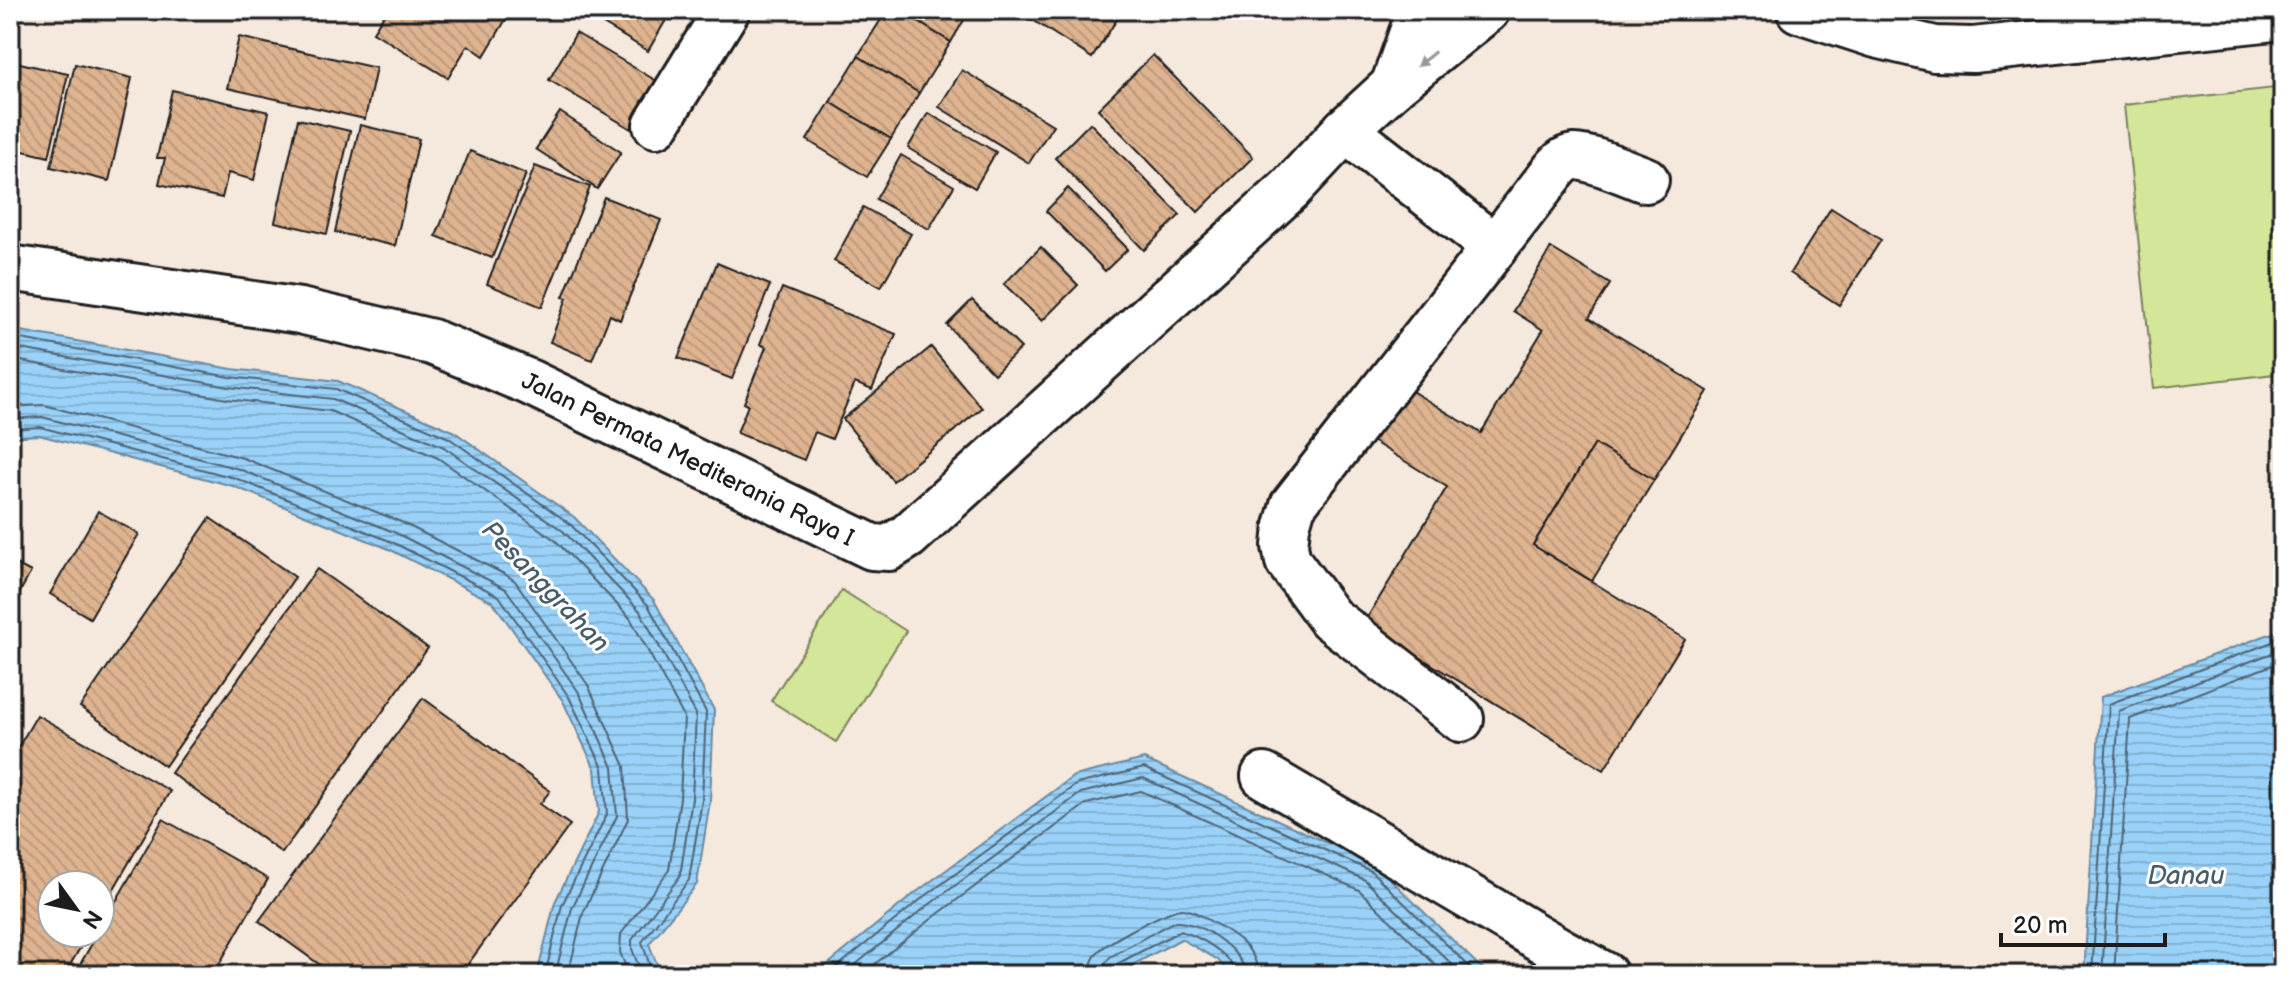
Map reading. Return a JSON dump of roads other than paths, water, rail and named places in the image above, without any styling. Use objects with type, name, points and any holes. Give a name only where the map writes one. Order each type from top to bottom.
[{"type":"street","points":[[656,125],[727,10]]},
{"type":"street","points":[[1393,86],[1420,10]]},
{"type":"street","name":"Jalan Permata Mediterania Raya I","points":[[10,268],[300,311],[432,342],[529,382],[872,547],[889,548],[908,536],[1290,189],[1345,130],[1393,86],[1487,10]]},
{"type":"street","points":[[1799,10],[1876,35],[1935,49],[1973,50],[2283,17]]},
{"type":"street","points":[[1345,130],[1495,247]]},
{"type":"street","points":[[1461,719],[1330,618],[1288,561],[1285,546],[1293,505],[1563,161],[1571,157],[1590,160],[1646,180]]},
{"type":"street","points":[[1264,776],[1605,975]]},
{"type":"water","name":"Pesanggrahan","points":[[10,329],[232,369],[338,381],[453,431],[574,517],[654,600],[714,710],[710,801],[697,884],[649,944],[661,975],[537,975],[555,902],[599,812],[595,769],[563,701],[493,602],[389,549],[233,486],[39,435],[10,437]]},
{"type":"water","name":"Danau","points":[[2283,629],[2283,975],[2084,975],[2101,697]]},
{"type":"water","points":[[1144,759],[1376,865],[1492,975],[1230,975],[1218,960],[1181,939],[1114,975],[815,975],[915,893],[1074,776]]}]
